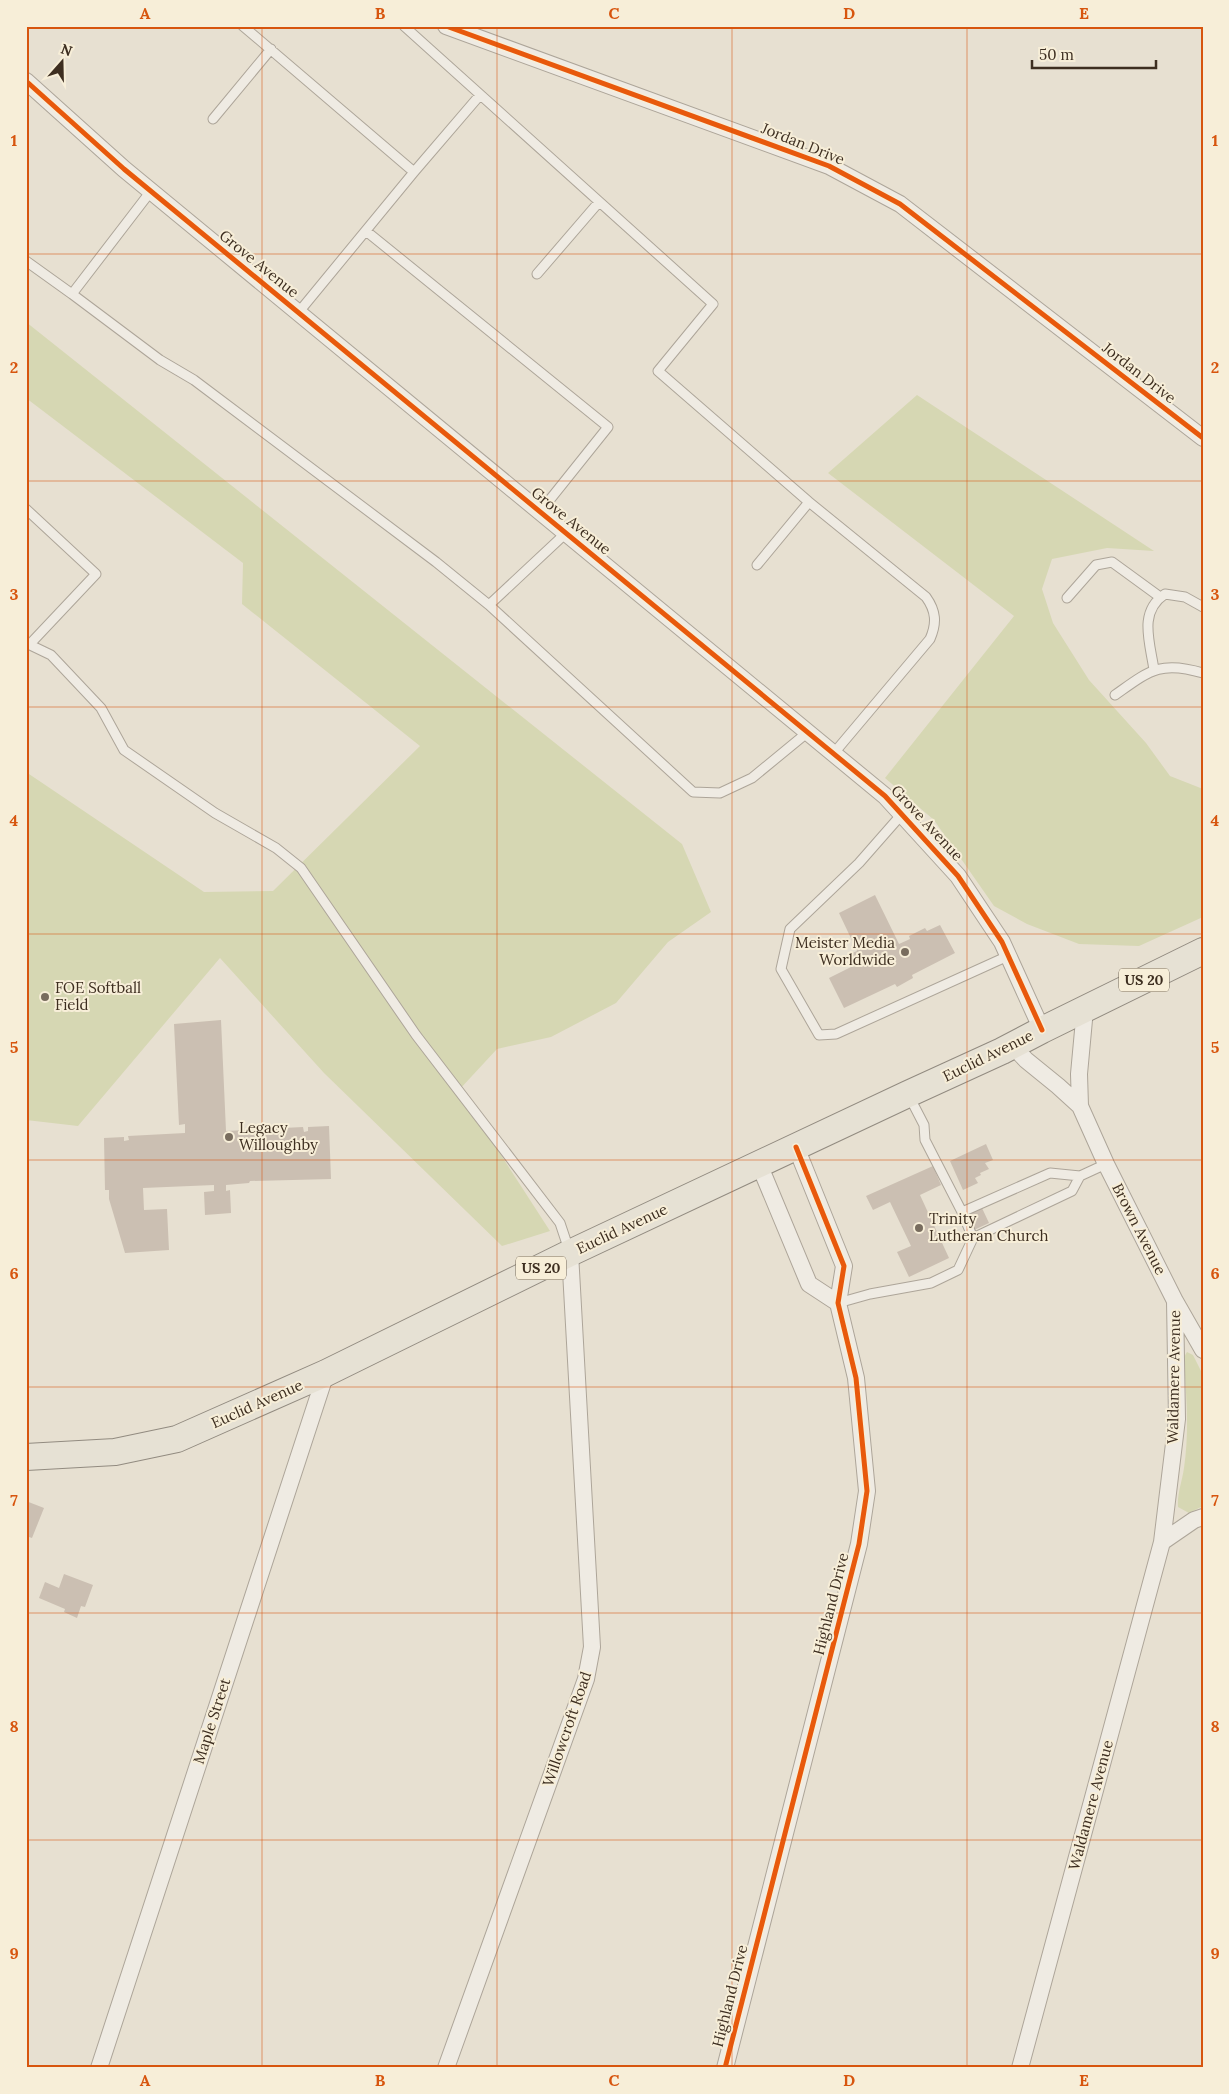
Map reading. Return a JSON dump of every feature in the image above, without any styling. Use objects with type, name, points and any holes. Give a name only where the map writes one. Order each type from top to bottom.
[{"type":"main road","name":"Euclid Avenue","points":[[26,1457],[115,1452],[177,1439],[326,1374],[570,1253],[1013,1046],[1203,951]]},
{"type":"street","name":"Jordan Drive","points":[[446,26],[829,166],[892,200],[1203,438]]},
{"type":"street","name":"Grove Avenue","points":[[26,81],[151,191],[885,796],[958,876],[1002,942],[1042,1030]]},
{"type":"street","name":"Brown Avenue","points":[[1085,1009],[1079,1074],[1080,1106],[1106,1164],[1175,1301],[1203,1350]]},
{"type":"street","name":"Brown Avenue","points":[[1013,1046],[1026,1060],[1080,1106]]},
{"type":"street","name":"Highland Drive","points":[[725,2068],[859,1544],[867,1491],[856,1378],[838,1303],[844,1266],[796,1147]]},
{"type":"street","points":[[759,1164],[809,1284],[838,1303]]},
{"type":"street","name":"Willowcroft Road","points":[[446,2068],[586,1679],[592,1647],[570,1253]]},
{"type":"street","name":"Waldamere Avenue","points":[[1020,2068],[1162,1542],[1176,1419],[1175,1301]]},
{"type":"street","name":"Maple Street","points":[[99,2068],[326,1374]]},
{"type":"street","points":[[1162,1542],[1194,1520],[1203,1517]]},
{"type":"lane","points":[[243,26],[414,172]]},
{"type":"lane","points":[[404,26],[714,304],[658,371],[809,502],[926,597],[934,608],[934,630],[930,639],[834,753]]},
{"type":"lane","points":[[213,119],[271,49]]},
{"type":"lane","points":[[298,313],[414,172],[480,96]]},
{"type":"lane","points":[[72,294],[151,191]]},
{"type":"lane","points":[[538,274],[599,202]]},
{"type":"lane","points":[[366,231],[608,427],[540,512]]},
{"type":"lane","points":[[26,261],[160,360],[202,386],[436,562],[488,605],[693,792],[720,793],[752,778],[808,732]]},
{"type":"lane","points":[[758,565],[809,502]]},
{"type":"lane","points":[[26,509],[96,574],[28,644],[50,655],[100,708],[124,750],[215,813],[276,848],[302,868],[416,1035],[560,1223],[570,1253]]},
{"type":"lane","points":[[488,605],[566,533]]},
{"type":"lane","points":[[1067,598],[1096,565],[1104,562],[1112,562],[1160,597]]},
{"type":"lane","points":[[1154,670],[1148,616],[1154,601],[1165,594],[1185,597],[1203,607]]},
{"type":"lane","points":[[1115,695],[1154,670],[1165,666],[1203,672]]},
{"type":"lane","points":[[902,814],[859,863],[790,929],[781,969],[819,1035],[836,1034],[1008,956]]},
{"type":"lane","points":[[908,1094],[924,1125],[925,1140],[962,1212],[973,1238]]},
{"type":"lane","points":[[962,1212],[1050,1173],[1080,1176],[1106,1164]]},
{"type":"lane","points":[[838,1303],[870,1294],[932,1283],[958,1270],[973,1238],[1072,1190],[1080,1176]]},
{"type":"green space","points":[[26,322],[682,844],[711,912],[668,942],[616,1003],[551,1037],[497,1049],[459,1090],[550,1231],[502,1246],[324,1073],[220,958],[78,1126],[26,1120],[26,772],[204,892],[273,891],[420,746],[242,604],[243,563],[26,398]]},
{"type":"green space","points":[[917,395],[1154,551],[1107,548],[1052,559],[1042,589],[1053,623],[1089,680],[1146,743],[1170,776],[1203,789],[1203,917],[1139,946],[1079,944],[1027,924],[994,906],[934,820],[885,778],[1014,616],[828,473]]},
{"type":"green space","points":[[1187,1352],[1193,1355],[1203,1375],[1203,1506],[1189,1513],[1178,1507],[1187,1442],[1184,1357]]},
{"type":"building","name":"Meister Media Worldwide","points":[[875,895],[899,944],[910,939],[909,936],[925,928],[927,931],[940,925],[955,953],[912,975],[913,978],[897,987],[895,984],[844,1008],[829,978],[851,967],[849,963],[852,953],[857,951],[839,913]]},
{"type":"building","name":"Legacy Willoughby","points":[[221,1020],[226,1131],[303,1127],[304,1132],[308,1131],[308,1127],[329,1126],[331,1179],[250,1181],[249,1183],[226,1185],[226,1191],[230,1190],[231,1213],[205,1215],[204,1192],[214,1191],[214,1185],[143,1188],[144,1210],[167,1209],[169,1250],[125,1253],[109,1199],[109,1190],[105,1190],[104,1138],[124,1137],[124,1141],[129,1140],[128,1136],[185,1133],[185,1124],[179,1125],[174,1024]]},
{"type":"building","points":[[986,1144],[993,1160],[985,1163],[989,1169],[980,1173],[981,1175],[975,1178],[978,1183],[963,1190],[950,1161]]},
{"type":"building","name":"Trinity Lutheran Church","points":[[933,1166],[941,1185],[920,1195],[949,1258],[909,1277],[897,1252],[911,1246],[890,1202],[873,1210],[866,1196]]},
{"type":"building","points":[[982,1208],[989,1223],[974,1230],[967,1215]]},
{"type":"building","points":[[26,1501],[44,1508],[32,1538],[26,1536]]},
{"type":"building","points":[[64,1574],[93,1585],[85,1607],[81,1606],[77,1618],[64,1612],[65,1609],[39,1598],[45,1582],[59,1588]]},
{"type":"cycle path","points":[[446,26],[829,166],[900,204],[1203,438]]},
{"type":"cycle path","points":[[26,81],[124,169],[885,796],[958,876],[1002,942],[1042,1030]]},
{"type":"cycle path","points":[[725,2068],[859,1544],[867,1491],[856,1378],[838,1303],[844,1266],[796,1147]]},
{"type":"place","name":"Meister Media Worldwide","points":[[905,952]]},
{"type":"place","name":"FOE Softball Field","points":[[45,997]]},
{"type":"place","name":"Legacy Willoughby","points":[[229,1137]]},
{"type":"place","name":"Trinity Lutheran Church","points":[[919,1228]]}]
